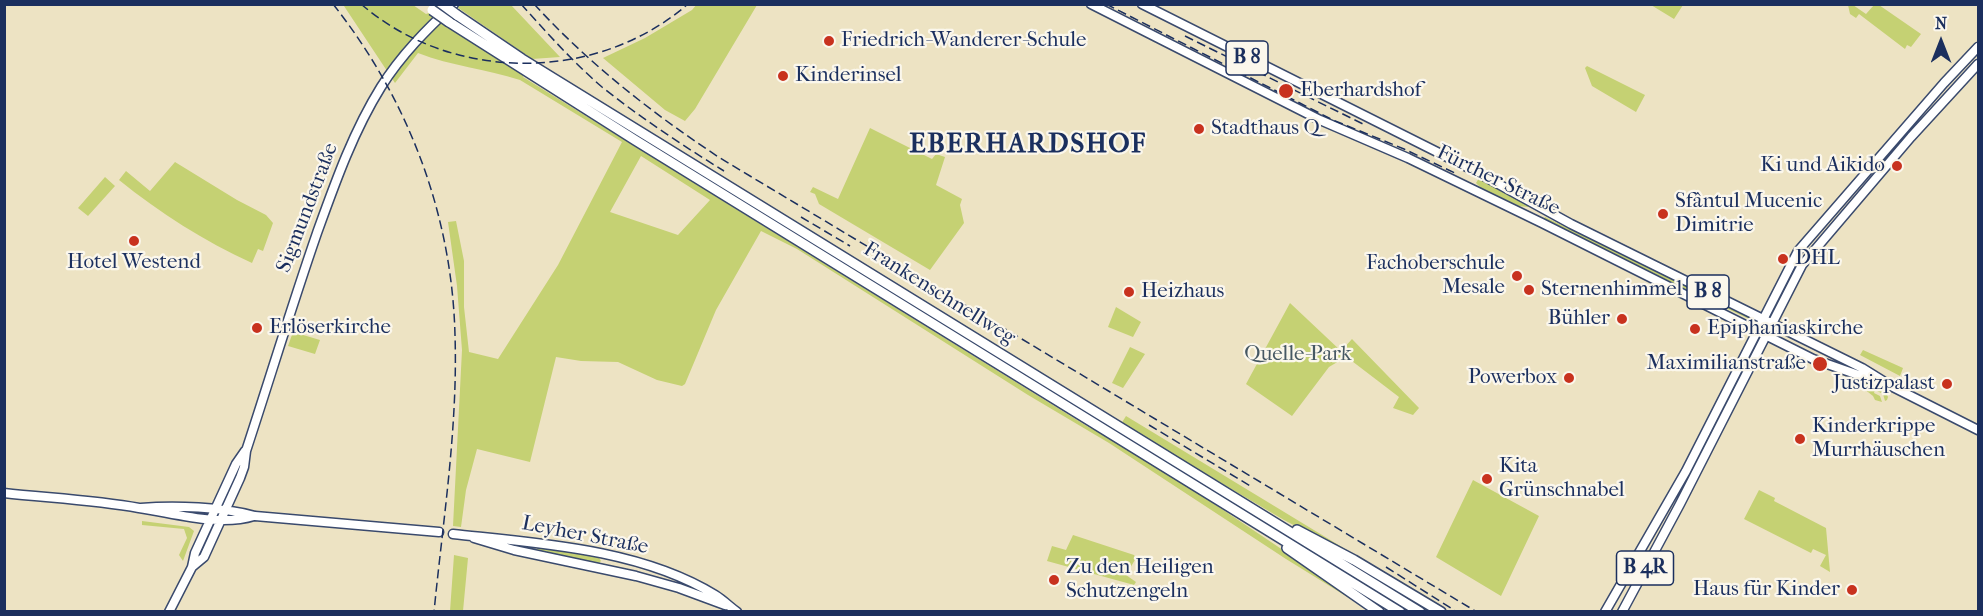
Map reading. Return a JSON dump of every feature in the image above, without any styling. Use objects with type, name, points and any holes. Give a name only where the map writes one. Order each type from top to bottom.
[{"type":"highway","name":"Frankenschnellweg","points":[[442,4],[522,59],[1420,612]]},
{"type":"highway","name":"Frankenschnellweg","points":[[428,7],[587,111],[1400,612]]},
{"type":"highway","points":[[1270,519],[1301,531],[1441,612]]},
{"type":"highway","points":[[1265,528],[1291,551],[1380,612]]},
{"type":"main road","name":"Sigmundstraße","points":[[192,567],[204,557],[244,467],[246,451],[300,280],[359,125],[402,57],[453,4]]},
{"type":"main road","name":"Fürther Straße","points":[[1091,4],[1315,118],[1408,158],[1819,362],[1891,386]]},
{"type":"main road","name":"Fürther Straße","points":[[1142,4],[1463,166],[1546,212],[1862,368],[1891,386],[1978,430]]},
{"type":"main road","name":"B 4R","points":[[1605,612],[1686,471],[1803,244],[1978,46]]},
{"type":"main road","name":"B 4R","points":[[1622,612],[1808,257],[1904,145],[1978,64]]},
{"type":"main road","name":"Sigmundstraße","points":[[169,612],[192,567],[195,553],[236,464],[246,451]]},
{"type":"main road","points":[[4,494],[141,508],[166,506],[213,514],[440,532]]},
{"type":"main road","name":"Leyher Straße","points":[[728,606],[647,579],[507,549],[457,534],[542,544],[629,560],[687,581],[716,596],[737,612]]},
{"type":"green space","points":[[345,4],[413,5],[426,14],[429,13],[524,75],[523,77],[1090,428],[1101,431],[1162,469],[1374,611],[1370,611],[1286,559],[1109,443],[1028,395],[797,249],[761,231],[716,310],[685,384],[682,386],[657,380],[618,362],[581,361],[556,357],[530,462],[477,449],[466,490],[461,527],[453,526],[462,350],[457,286],[448,222],[456,221],[464,261],[464,307],[469,352],[498,359],[558,265],[622,142],[520,80],[418,53],[395,83],[344,6]],"holes":[[[641,156],[710,200],[678,235],[610,212]]]},
{"type":"green space","points":[[697,4],[757,5],[695,109],[685,121],[665,110],[603,58],[645,38],[692,10]]},
{"type":"green space","points":[[1683,4],[1674,19],[1651,5]]},
{"type":"green space","points":[[454,5],[511,5],[560,57],[532,59]]},
{"type":"green space","points":[[1848,5],[1853,5],[1866,14],[1874,5],[1879,5],[1921,34],[1911,47],[1907,45],[1905,49],[1859,14],[1856,18],[1850,14]]},
{"type":"green space","points":[[1587,66],[1645,95],[1636,112],[1592,86],[1585,68]]},
{"type":"green space","points":[[870,128],[932,159],[936,154],[945,157],[936,185],[962,199],[960,205],[964,223],[930,270],[819,204],[815,194],[810,192],[813,187],[838,199]]},
{"type":"green space","points":[[175,162],[266,215],[273,223],[263,251],[258,249],[252,263],[183,226],[119,180],[126,171],[150,191]]},
{"type":"green space","points":[[105,177],[115,186],[88,216],[78,208]]},
{"type":"green space","points":[[1479,178],[1528,207],[1519,206],[1481,188],[1476,183]]},
{"type":"green space","points":[[1545,217],[1750,317],[1749,319],[1594,245],[1543,220]]},
{"type":"green space","name":"Quelle-Park","points":[[1290,303],[1341,351],[1352,339],[1419,408],[1413,415],[1393,408],[1399,397],[1344,355],[1329,367],[1292,416],[1246,384]]},
{"type":"green space","points":[[1116,307],[1141,322],[1133,337],[1108,327]]},
{"type":"green space","points":[[293,332],[320,340],[315,354],[288,346]]},
{"type":"green space","points":[[1130,347],[1145,354],[1123,388],[1112,383]]},
{"type":"green space","points":[[1863,350],[1903,368],[1900,376],[1860,355]]},
{"type":"green space","points":[[1854,378],[1879,387],[1886,393],[1887,400],[1885,401],[1883,394],[1875,390],[1874,393],[1880,396],[1882,402],[1875,400],[1863,388],[1855,391],[1850,385]]},
{"type":"green space","points":[[1126,416],[1388,575],[1284,520],[1121,424]]},
{"type":"green space","points":[[1473,480],[1539,516],[1501,596],[1436,557]]},
{"type":"green space","points":[[1759,490],[1775,498],[1774,501],[1826,528],[1830,572],[1820,566],[1826,555],[1813,549],[1811,553],[1744,519]]},
{"type":"green space","points":[[142,521],[189,527],[194,531],[183,561],[179,555],[187,538],[184,529],[142,525]]},
{"type":"green space","points":[[1073,535],[1134,555],[1136,558],[1126,575],[1136,582],[1134,585],[1047,561],[1052,546],[1066,550]]},
{"type":"green space","points":[[537,547],[594,556],[601,561],[598,564],[542,553],[537,550]]},
{"type":"green space","points":[[454,555],[468,558],[463,611],[450,611]]},
{"type":"railway","points":[[333,4],[360,41],[404,119],[435,202],[445,246],[452,290],[455,335],[454,404],[434,612]]},
{"type":"railway","points":[[361,4],[397,30],[438,48],[480,60],[524,63],[569,60],[611,48],[652,30],[688,4]]},
{"type":"railway","points":[[521,4],[570,57],[602,87],[662,131],[724,171]]},
{"type":"railway","points":[[534,4],[622,87],[720,158],[1477,612]]},
{"type":"railway","points":[[1106,4],[1333,120],[1457,174]]},
{"type":"railway","points":[[1185,36],[1365,125]]},
{"type":"railway","points":[[801,217],[850,246]]},
{"type":"railway","points":[[1149,425],[1252,487]]},
{"type":"railway","points":[[1386,567],[1457,612]]},
{"type":"place","name":"Friedrich-Wanderer-Schule","points":[[829,41]]},
{"type":"place","name":"Kinderinsel","points":[[783,76]]},
{"type":"place","name":"Eberhardshof","points":[[1286,91]]},
{"type":"place","name":"Stadthaus Q","points":[[1199,129]]},
{"type":"place","name":"Ki und Aikido","points":[[1897,166]]},
{"type":"place","name":"Sfântul Mucenic Dimitrie","points":[[1663,214]]},
{"type":"place","name":"Hotel Westend","points":[[134,241]]},
{"type":"place","name":"DHL","points":[[1783,259]]},
{"type":"place","name":"Fachoberschule Mesale","points":[[1517,276]]},
{"type":"place","name":"Sternenhimmel","points":[[1529,290]]},
{"type":"place","name":"Heizhaus","points":[[1129,292]]},
{"type":"place","name":"Bühler","points":[[1622,319]]},
{"type":"place","name":"Erlöserkirche","points":[[257,328]]},
{"type":"place","name":"Epiphaniaskirche","points":[[1695,329]]},
{"type":"place","name":"Maximilianstraße","points":[[1820,364]]},
{"type":"place","name":"Powerbox","points":[[1569,378]]},
{"type":"place","name":"Justizpalast","points":[[1947,384]]},
{"type":"place","name":"Kinderkrippe Murrhäuschen","points":[[1800,439]]},
{"type":"place","name":"Kita Grünschnabel","points":[[1487,479]]},
{"type":"place","name":"Zu den Heiligen Schutzengeln","points":[[1054,580]]},
{"type":"place","name":"Haus für Kinder","points":[[1852,590]]},
{"type":"district","name":"EBERHARDSHOF","points":[[1028,145]]}]
